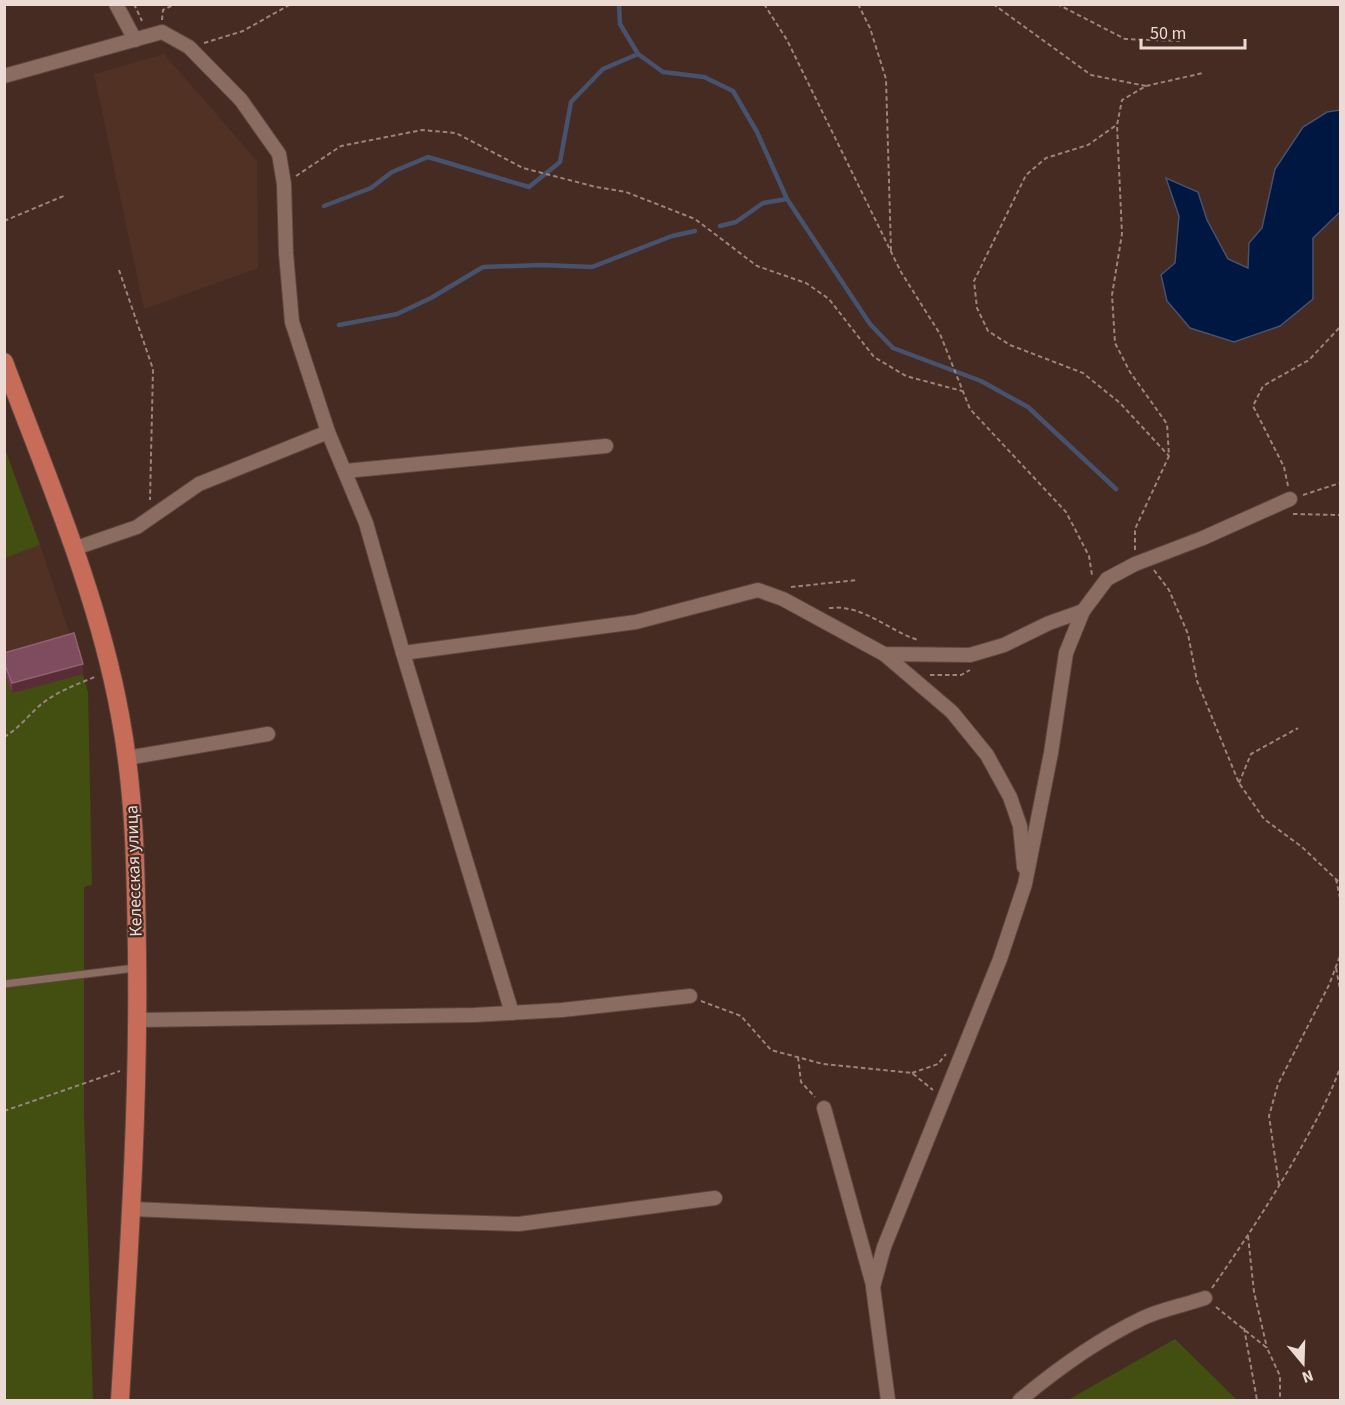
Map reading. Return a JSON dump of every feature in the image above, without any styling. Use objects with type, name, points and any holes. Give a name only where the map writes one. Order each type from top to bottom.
[{"type":"main road","name":"Келесская улица","points":[[4,362],[73,549],[105,645],[127,758],[136,850],[138,1020],[132,1209],[120,1401]]},
{"type":"street","points":[[116,4],[135,40]]},
{"type":"street","points":[[4,76],[162,32],[189,47],[241,100],[279,154],[284,184],[286,253],[292,322],[328,432],[366,523],[512,1013]]},
{"type":"street","points":[[73,549],[137,527],[199,484],[328,432]]},
{"type":"street","points":[[345,471],[606,446]]},
{"type":"street","points":[[873,1287],[884,1247],[999,959],[1025,884],[1051,753],[1066,652],[1083,611],[1107,579],[1140,562],[1290,499]]},
{"type":"street","points":[[403,653],[636,622],[758,590],[783,599],[884,654],[952,712],[987,754],[1010,797],[1020,826],[1025,884]]},
{"type":"street","points":[[884,654],[970,655],[1004,645],[1049,623],[1083,611]]},
{"type":"street","points":[[127,758],[268,734]]},
{"type":"street","points":[[138,1020],[512,1013],[690,996]]},
{"type":"street","points":[[824,1108],[873,1287],[888,1401]]},
{"type":"street","points":[[132,1209],[519,1224],[715,1198]]},
{"type":"street","points":[[1020,1401],[1042,1381],[1109,1336],[1145,1317],[1205,1298]]},
{"type":"lane","points":[[4,984],[138,968]]},
{"type":"path","points":[[162,32],[163,10],[175,4]]},
{"type":"path","points":[[189,47],[243,31],[291,4]]},
{"type":"path","points":[[764,4],[787,40],[901,273],[939,334],[970,409],[1065,512],[1089,556],[1095,596]]},
{"type":"path","points":[[858,4],[870,28],[886,79],[891,252]]},
{"type":"path","points":[[993,4],[1091,75],[1146,86]]},
{"type":"path","points":[[1057,4],[1125,39],[1180,40]]},
{"type":"path","points":[[1203,73],[1146,86],[1122,100],[1117,125],[1122,234],[1112,295],[1115,343],[1130,372],[1167,424],[1169,456],[1135,529],[1140,562],[1169,590],[1188,634],[1197,681],[1239,783],[1264,819],[1302,847],[1341,883]]},
{"type":"path","points":[[1117,125],[1088,145],[1046,158],[1026,175],[974,281],[977,308],[988,331],[1010,345],[1083,373],[1120,403],[1169,456]]},
{"type":"path","points":[[284,184],[341,146],[422,130],[456,133],[523,168],[576,183],[626,192],[695,219],[757,266],[806,283],[829,299],[874,357],[906,376],[963,391]]},
{"type":"path","points":[[4,221],[66,195]]},
{"type":"path","points":[[119,270],[153,369],[150,518]]},
{"type":"path","points":[[1341,327],[1309,360],[1263,386],[1253,406],[1284,467],[1290,499],[1341,483]]},
{"type":"path","points":[[1262,512],[1341,515]]},
{"type":"path","points":[[791,587],[857,580]]},
{"type":"path","points":[[805,611],[839,607],[871,616],[919,640]]},
{"type":"path","points":[[4,737],[16,730],[38,707],[62,690],[110,670]]},
{"type":"path","points":[[1239,783],[1251,754],[1298,728]]},
{"type":"path","points":[[1335,879],[1341,898]]},
{"type":"path","points":[[1279,1185],[1269,1116],[1278,1084],[1329,985],[1341,956]]},
{"type":"path","points":[[1336,968],[1341,989]]},
{"type":"path","points":[[690,996],[741,1016],[771,1050],[822,1064],[912,1073],[943,1099]]},
{"type":"path","points":[[798,1058],[801,1082],[824,1108]]},
{"type":"path","points":[[4,1111],[137,1065]]},
{"type":"path","points":[[1267,1348],[1205,1298],[1248,1236],[1279,1185],[1330,1097],[1341,1068]]},
{"type":"path","points":[[1248,1236],[1254,1292],[1267,1348],[1280,1376],[1280,1401]]},
{"type":"path","points":[[1244,1328],[1257,1401]]},
{"type":"shaded area","points":[[164,54],[257,161],[258,268],[144,309],[94,74]]},
{"type":"shaded area","points":[[40,545],[83,674],[12,693],[5,673],[5,558]]},
{"type":"green space","points":[[5,449],[40,545],[4,558]]},
{"type":"green space","points":[[4,673],[12,693],[83,674],[88,692],[92,885],[84,887],[84,1114],[93,1400],[5,1400]]},
{"type":"green space","points":[[1175,1339],[1237,1400],[1068,1400]]},
{"type":"water","points":[[1340,110],[1340,212],[1313,238],[1313,299],[1280,326],[1234,342],[1190,328],[1167,301],[1161,275],[1175,263],[1179,216],[1166,178],[1198,192],[1207,220],[1228,259],[1248,268],[1249,243],[1262,228],[1275,169],[1303,127],[1327,112]]},
{"type":"building","points":[[74,633],[83,664],[12,683],[4,662],[4,653]]},
{"type":"waterway","points":[[619,4],[620,24],[638,54],[663,72],[704,77],[733,91],[757,132],[787,199],[870,324],[893,348],[981,381],[1028,407],[1116,489]]},
{"type":"waterway","points":[[324,206],[371,188],[392,172],[428,157],[529,187],[560,162],[571,102],[603,69],[638,54]]},
{"type":"waterway","points":[[720,226],[736,222],[763,203],[787,199]]},
{"type":"waterway","points":[[339,325],[397,314],[431,298],[483,267],[542,265],[592,267],[672,236],[695,231]]}]
